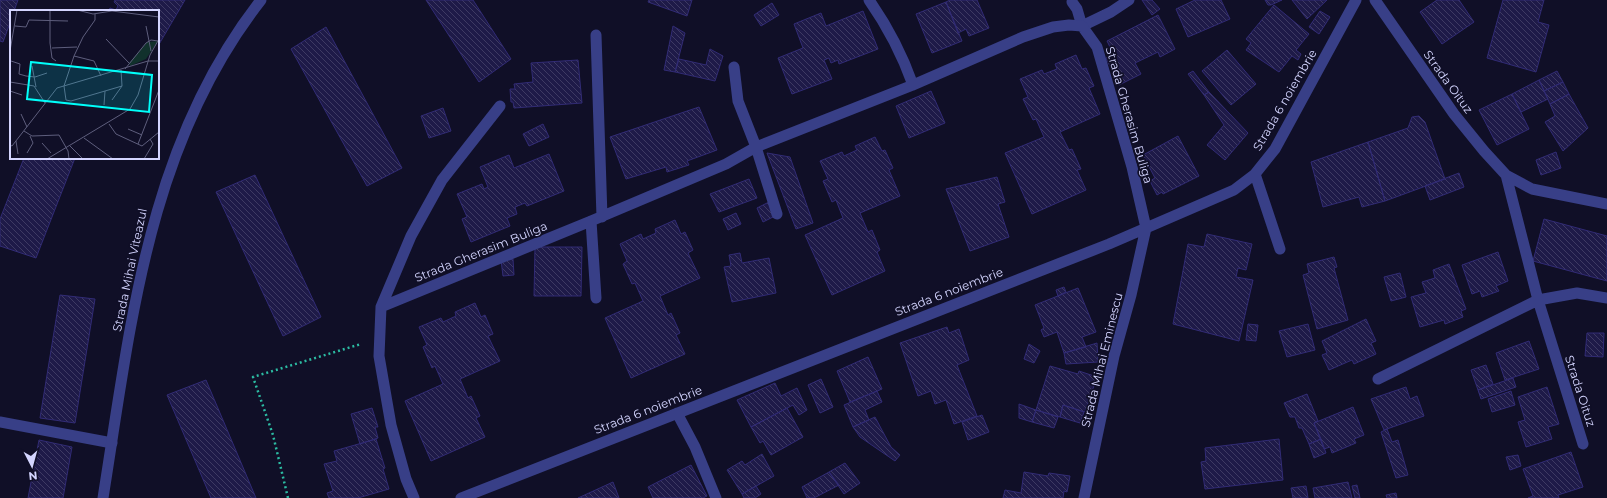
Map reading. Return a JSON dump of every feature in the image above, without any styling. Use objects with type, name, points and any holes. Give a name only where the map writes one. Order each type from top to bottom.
[{"type":"street","name":"Strada Mihai Viteazul","points":[[103,498],[122,376],[147,247],[157,208],[178,146],[208,82],[226,49],[261,0]]},
{"type":"street","points":[[869,0],[888,28],[903,57],[912,86]]},
{"type":"street","points":[[1072,2],[1077,9],[1082,26],[1111,12],[1129,0]]},
{"type":"street","name":"Strada 6 noiembrie","points":[[461,498],[1146,228],[1234,190],[1255,174],[1275,149],[1356,0]]},
{"type":"street","name":"Strada Oituz","points":[[1375,0],[1450,108],[1506,176],[1532,189],[1607,204]]},
{"type":"street","name":"Strada Gherasim Buliga","points":[[381,307],[602,217],[726,164],[756,147],[912,86],[1023,37],[1053,27],[1069,25],[1082,26],[1097,47],[1132,168],[1146,228]]},
{"type":"street","points":[[596,35],[602,217]]},
{"type":"street","points":[[734,68],[738,101],[756,147],[777,214]]},
{"type":"street","name":"Strada Gherasim Buliga","points":[[414,498],[406,479],[391,424],[379,356],[381,307],[411,236],[442,180],[500,106]]},
{"type":"street","points":[[1255,174],[1280,249]]},
{"type":"street","name":"Strada Oituz","points":[[1506,176],[1538,300],[1583,444]]},
{"type":"street","points":[[591,221],[596,298]]},
{"type":"street","name":"Strada Mihai Eminescu","points":[[1084,498],[1114,356],[1131,295],[1146,228]]},
{"type":"street","points":[[1378,379],[1538,300],[1577,293],[1607,298]]},
{"type":"street","points":[[677,413],[695,447],[716,498]]},
{"type":"street","points":[[0,422],[112,443]]},
{"type":"path","points":[[288,498],[273,435],[253,377],[379,338]]},
{"type":"building","points":[[0,0],[18,0],[14,10],[10,10],[10,23],[3,42],[0,41]]},
{"type":"building","points":[[115,0],[185,0],[159,44],[159,10],[116,10],[118,6],[114,2]]},
{"type":"building","points":[[426,0],[473,0],[511,59],[479,82]]},
{"type":"building","points":[[649,0],[692,0],[687,16],[648,2]]},
{"type":"building","points":[[950,0],[977,0],[989,28],[969,36],[966,29],[958,33],[946,2]]},
{"type":"building","points":[[1142,0],[1152,0],[1160,9],[1152,15]]},
{"type":"building","points":[[1195,0],[1221,0],[1230,19],[1188,37],[1176,9]]},
{"type":"building","points":[[1265,0],[1282,0],[1268,5]]},
{"type":"building","points":[[1292,0],[1327,0],[1307,19]]},
{"type":"building","points":[[1437,0],[1459,0],[1474,22],[1442,44],[1420,12]]},
{"type":"building","points":[[1503,0],[1544,0],[1538,22],[1549,25],[1536,72],[1487,58]]},
{"type":"building","points":[[946,2],[962,41],[932,53],[916,14]]},
{"type":"building","points":[[772,3],[779,15],[761,26],[754,15]]},
{"type":"building","points":[[1274,5],[1309,34],[1296,50],[1301,54],[1298,60],[1292,56],[1279,72],[1246,50],[1251,43],[1246,39]]},
{"type":"building","points":[[863,11],[878,49],[839,64],[838,60],[831,63],[829,58],[824,60],[832,79],[792,94],[778,58],[803,48],[794,24],[821,13],[826,26]]},
{"type":"building","points":[[1320,11],[1330,17],[1319,34],[1309,27]]},
{"type":"building","points":[[1158,15],[1175,49],[1160,57],[1158,52],[1135,63],[1141,74],[1119,85],[1106,58],[1113,53],[1107,41]]},
{"type":"building","points":[[673,26],[685,33],[675,72],[664,70]]},
{"type":"building","points":[[326,27],[402,168],[367,186],[291,49]]},
{"type":"building","points":[[710,49],[723,56],[715,81],[675,72],[679,59],[706,65]]},
{"type":"building","points":[[1227,50],[1256,84],[1231,105],[1202,71]]},
{"type":"building","points":[[1076,55],[1082,69],[1086,68],[1094,86],[1089,88],[1100,114],[1060,132],[1069,150],[1072,149],[1081,169],[1077,170],[1086,190],[1032,214],[1005,153],[1044,137],[1036,119],[1033,120],[1023,99],[1028,97],[1020,79],[1042,70],[1044,74],[1057,69],[1055,64]]},
{"type":"building","points":[[578,60],[582,103],[514,108],[513,102],[511,102],[510,89],[515,89],[514,84],[533,82],[531,63]]},
{"type":"building","points":[[1193,71],[1209,92],[1204,95],[1188,74]]},
{"type":"building","points":[[1557,71],[1563,82],[1544,91],[1539,80]]},
{"type":"building","points":[[1539,80],[1548,99],[1521,112],[1512,94]]},
{"type":"building","points":[[1563,82],[1569,94],[1550,104],[1544,91]]},
{"type":"building","points":[[931,91],[945,123],[909,138],[896,106]]},
{"type":"building","points":[[1209,92],[1248,133],[1225,160],[1207,145],[1224,125],[1204,95]]},
{"type":"building","points":[[1512,94],[1529,129],[1497,145],[1479,110]]},
{"type":"building","points":[[1569,94],[1588,128],[1563,151],[1545,122],[1555,116],[1550,104]]},
{"type":"building","points":[[699,107],[717,150],[687,161],[689,165],[667,172],[666,167],[626,179],[610,137]]},
{"type":"building","points":[[443,108],[451,131],[429,138],[421,116]]},
{"type":"building","points":[[1419,116],[1425,122],[1445,179],[1385,201],[1368,142],[1408,128],[1412,117]]},
{"type":"building","points":[[543,124],[549,137],[529,146],[523,134]]},
{"type":"building","points":[[1178,136],[1199,176],[1163,194],[1162,192],[1157,195],[1150,181],[1155,178],[1143,155]]},
{"type":"building","points":[[875,137],[882,151],[885,150],[893,168],[889,170],[900,196],[860,213],[868,232],[872,230],[880,250],[877,252],[885,271],[832,295],[805,235],[843,218],[836,200],[832,202],[823,181],[828,179],[820,161],[842,152],[844,156],[857,150],[855,146]]},
{"type":"building","points":[[1368,142],[1385,201],[1362,207],[1359,197],[1323,207],[1311,162]]},
{"type":"building","points":[[1556,152],[1561,168],[1541,175],[1536,160]]},
{"type":"building","points":[[767,153],[790,157],[813,223],[796,229]]},
{"type":"building","points":[[549,154],[564,191],[527,206],[525,203],[515,207],[517,214],[507,218],[510,226],[471,242],[462,219],[467,217],[457,194],[482,184],[484,189],[488,187],[480,167],[509,155],[514,168]]},
{"type":"building","points":[[24,159],[75,159],[36,258],[0,246],[0,219]]},
{"type":"building","points":[[1459,173],[1464,187],[1430,200],[1425,186]]},
{"type":"building","points":[[255,175],[321,317],[283,336],[216,192]]},
{"type":"building","points":[[997,177],[1005,202],[998,204],[1009,237],[970,251],[946,189]]},
{"type":"building","points":[[749,179],[757,198],[719,212],[710,194]]},
{"type":"building","points":[[769,202],[775,216],[763,222],[757,208]]},
{"type":"building","points":[[736,213],[741,224],[728,230],[723,219]]},
{"type":"building","points":[[1544,219],[1607,236],[1607,281],[1533,261]]},
{"type":"building","points":[[675,220],[681,234],[685,232],[693,250],[688,253],[700,278],[660,296],[668,315],[671,313],[680,333],[676,335],[685,354],[631,378],[605,318],[643,301],[635,283],[632,284],[623,264],[627,261],[620,244],[641,234],[643,239],[656,233],[655,229]]},
{"type":"building","points":[[1207,234],[1252,244],[1246,270],[1238,268],[1236,277],[1253,280],[1239,341],[1173,324],[1188,244],[1204,247]]},
{"type":"building","points":[[535,247],[582,247],[581,296],[534,296]]},
{"type":"building","points":[[1498,252],[1508,281],[1496,286],[1499,291],[1482,297],[1480,291],[1472,294],[1462,265]]},
{"type":"building","points":[[740,253],[742,263],[769,258],[776,293],[732,302],[724,267],[731,266],[729,255]]},
{"type":"building","points":[[1334,257],[1337,267],[1334,268],[1348,320],[1317,329],[1303,275],[1309,273],[1307,264]]},
{"type":"building","points":[[513,259],[514,275],[503,276],[501,260]]},
{"type":"building","points":[[1449,264],[1466,309],[1461,311],[1463,317],[1445,324],[1444,320],[1420,327],[1411,297],[1426,293],[1422,282],[1435,278],[1433,270]]},
{"type":"building","points":[[1400,273],[1406,297],[1391,301],[1384,277]]},
{"type":"building","points":[[1064,287],[1066,292],[1058,296],[1056,290]]},
{"type":"building","points":[[1078,288],[1096,332],[1082,337],[1086,347],[1064,353],[1057,332],[1044,337],[1041,330],[1044,328],[1035,305]]},
{"type":"building","points":[[60,295],[95,299],[75,423],[40,418]]},
{"type":"building","points":[[475,303],[481,317],[485,315],[493,334],[488,336],[500,361],[460,379],[468,398],[471,396],[480,416],[476,418],[485,437],[431,461],[405,401],[443,384],[435,366],[432,368],[423,347],[427,345],[419,327],[441,318],[443,322],[456,316],[455,312]]},
{"type":"building","points":[[1366,319],[1376,341],[1371,343],[1376,354],[1354,364],[1352,360],[1329,370],[1322,355],[1327,353],[1322,341]]},
{"type":"building","points":[[1248,324],[1258,325],[1256,341],[1246,340]]},
{"type":"building","points":[[1308,324],[1315,350],[1287,357],[1279,331]]},
{"type":"building","points":[[947,327],[949,333],[959,329],[969,360],[957,365],[977,416],[954,424],[946,400],[935,404],[931,391],[918,396],[900,343]]},
{"type":"building","points":[[1587,333],[1604,333],[1603,357],[1585,356]]},
{"type":"building","points":[[1529,341],[1539,369],[1505,380],[1496,353]]},
{"type":"building","points":[[1097,343],[1098,362],[1066,364],[1064,353]]},
{"type":"building","points":[[1029,344],[1040,351],[1034,363],[1024,359]]},
{"type":"building","points":[[868,357],[882,389],[850,402],[837,371]]},
{"type":"building","points":[[1486,365],[1493,384],[1478,390],[1471,370]]},
{"type":"building","points":[[1050,366],[1078,374],[1079,371],[1097,377],[1085,412],[1063,405],[1060,417],[1036,410]]},
{"type":"building","points":[[1513,378],[1516,387],[1481,399],[1478,390]]},
{"type":"building","points":[[821,379],[833,407],[820,413],[808,385]]},
{"type":"building","points":[[206,380],[256,498],[211,498],[167,395]]},
{"type":"building","points":[[775,383],[781,396],[797,388],[807,410],[799,415],[793,405],[751,427],[737,400]]},
{"type":"building","points":[[1406,387],[1410,399],[1417,396],[1424,416],[1384,430],[1371,399]]},
{"type":"building","points":[[1547,387],[1559,424],[1548,427],[1552,439],[1526,447],[1518,422],[1525,420],[1518,397]]},
{"type":"building","points":[[877,391],[882,402],[865,410],[869,420],[853,427],[844,405]]},
{"type":"building","points":[[1511,391],[1515,405],[1492,412],[1488,399]]},
{"type":"building","points":[[1307,394],[1318,421],[1314,423],[1321,439],[1309,444],[1302,428],[1299,428],[1295,417],[1290,417],[1284,403]]},
{"type":"building","points":[[1019,404],[1036,410],[1032,422],[1019,418]]},
{"type":"building","points":[[1063,405],[1084,412],[1080,423],[1060,417]]},
{"type":"building","points":[[1353,407],[1364,435],[1354,439],[1356,443],[1332,453],[1330,447],[1324,449],[1314,423]]},
{"type":"building","points":[[372,408],[378,427],[375,427],[378,438],[360,444],[351,414]]},
{"type":"building","points":[[787,408],[803,437],[771,455],[763,441],[760,443],[751,427]]},
{"type":"building","points":[[1036,410],[1058,417],[1054,428],[1032,422]]},
{"type":"building","points":[[982,415],[989,432],[968,440],[962,422]]},
{"type":"building","points":[[875,417],[891,447],[900,455],[895,461],[860,437],[853,427]]},
{"type":"building","points":[[1387,429],[1392,442],[1398,440],[1408,475],[1396,478],[1381,432]]},
{"type":"building","points":[[376,439],[385,468],[383,469],[389,489],[358,498],[329,498],[327,493],[333,491],[324,464],[337,461],[334,451]]},
{"type":"building","points":[[1279,439],[1283,480],[1205,489],[1201,462],[1206,461],[1205,448]]},
{"type":"building","points":[[1321,439],[1326,453],[1314,458],[1309,444]]},
{"type":"building","points":[[39,440],[72,447],[63,498],[28,498]]},
{"type":"building","points":[[1571,452],[1583,487],[1558,495],[1559,498],[1528,498],[1533,496],[1523,469]]},
{"type":"building","points":[[762,454],[774,476],[742,494],[727,470],[742,461],[745,465]]},
{"type":"building","points":[[1518,455],[1521,466],[1510,470],[1506,457]]},
{"type":"building","points":[[845,463],[860,483],[844,494],[829,472]]},
{"type":"building","points":[[691,465],[707,496],[703,498],[653,498],[648,487]]},
{"type":"building","points":[[829,472],[839,485],[814,498],[807,498],[802,487]]},
{"type":"building","points":[[1024,472],[1048,476],[1049,473],[1070,476],[1067,492],[1064,491],[1063,498],[1003,498],[1005,490],[1021,493]]},
{"type":"building","points":[[613,482],[619,498],[578,498]]},
{"type":"building","points":[[1348,482],[1352,498],[1315,498],[1313,488]]},
{"type":"building","points":[[1357,485],[1360,498],[1355,498],[1352,486]]},
{"type":"building","points":[[756,486],[761,494],[755,498],[744,498],[742,494]]},
{"type":"building","points":[[1306,486],[1308,498],[1293,498],[1291,488]]},
{"type":"building","points":[[1396,493],[1397,498],[1387,498],[1386,495]]}]
